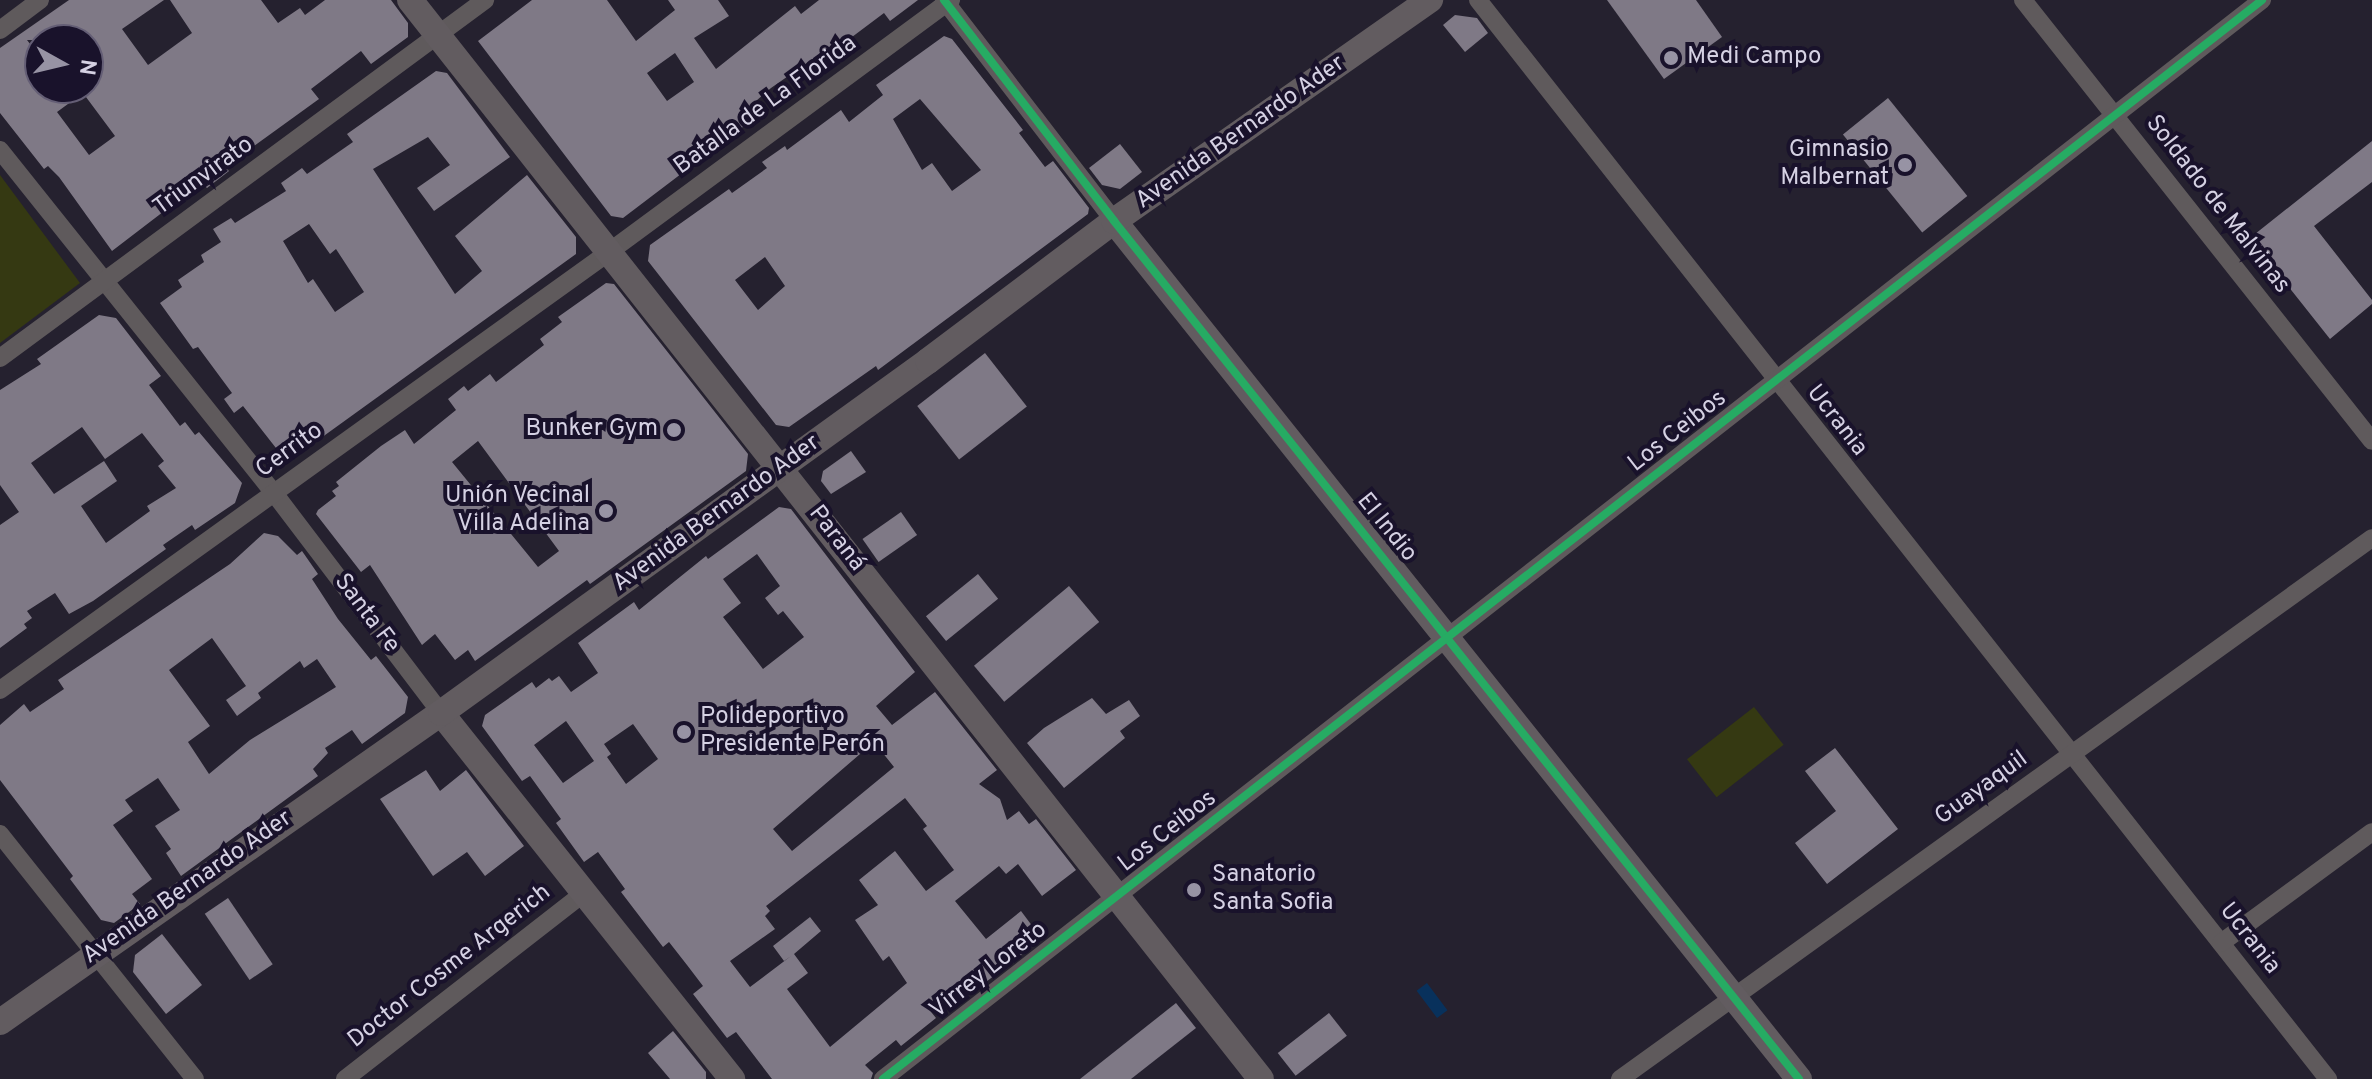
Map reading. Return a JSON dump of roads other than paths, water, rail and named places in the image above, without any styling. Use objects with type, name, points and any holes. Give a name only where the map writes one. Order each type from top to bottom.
[{"type":"street","points":[[0,30],[40,0]]},
{"type":"street","name":"Paraná","points":[[410,0],[1119,895],[1261,1079]]},
{"type":"street","name":"Triunvirato","points":[[0,358],[485,0]]},
{"type":"street","name":"Avenida Bernardo Ader","points":[[0,1022],[95,952],[441,713],[780,469],[1114,221],[1430,0]]},
{"type":"street","name":"Ucrania","points":[[1478,0],[2328,1079]]},
{"type":"street","name":"Soldado de Malvinas","points":[[2023,0],[2372,441]]},
{"type":"street","name":"Los Ceibos","points":[[1119,895],[2262,0]]},
{"type":"street","name":"El Indio","points":[[947,1],[1114,221],[1449,638],[1731,998],[1799,1079]]},
{"type":"street","name":"Batalla de La Florida","points":[[609,252],[947,1]]},
{"type":"street","name":"Santa Fe","points":[[0,150],[274,493],[441,713],[732,1079]]},
{"type":"street","name":"Cerrito","points":[[0,690],[609,252]]},
{"type":"street","name":"Guayaquil","points":[[1620,1079],[2372,538]]},
{"type":"street","points":[[2221,943],[2372,832]]},
{"type":"street","points":[[0,834],[195,1079]]},
{"type":"street","name":"Doctor Cosme Argerich","points":[[345,1079],[584,893]]},
{"type":"street","name":"Virrey Loreto","points":[[883,1079],[1119,895]]},
{"type":"water","points":[[1427,983],[1447,1010],[1437,1018],[1417,991]]},
{"type":"place","name":"Medi Campo","points":[[1671,58]]},
{"type":"place","name":"Gimnasio Malbernat","points":[[1905,165]]},
{"type":"place","name":"Bunker Gym","points":[[674,430]]},
{"type":"place","name":"Unión Vecinal Villa Adelina","points":[[606,511]]},
{"type":"place","name":"Polideportivo Presidente Perón","points":[[684,732]]},
{"type":"place","name":"Sanatorio Santa Sofia","points":[[1194,890]]}]
